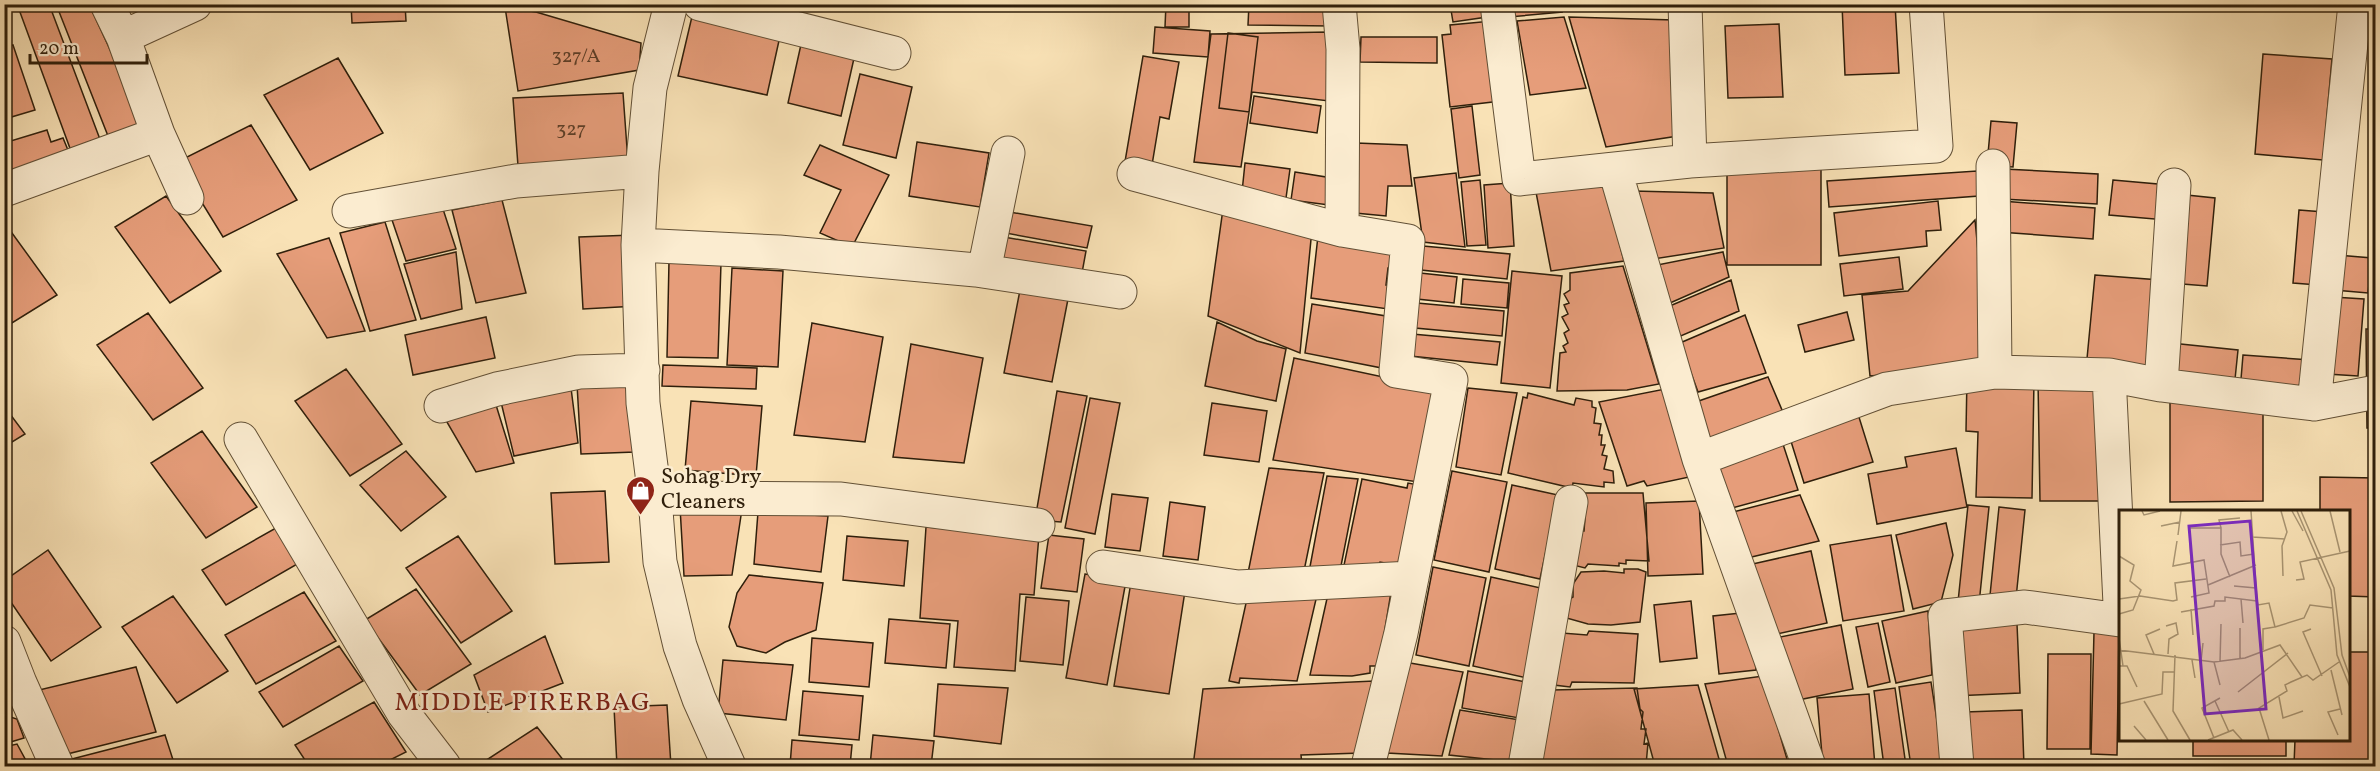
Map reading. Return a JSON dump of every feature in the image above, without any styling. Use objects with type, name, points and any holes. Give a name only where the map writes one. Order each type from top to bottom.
[{"type":"street","points":[[107,4],[123,37],[158,134],[187,198]]},
{"type":"street","points":[[123,37],[195,4]]},
{"type":"street","points":[[671,4],[650,88],[642,171],[638,245],[643,403],[655,498],[660,562],[680,646],[699,699],[729,766]]},
{"type":"street","points":[[700,4],[894,53]]},
{"type":"street","points":[[1339,4],[1343,49],[1342,230]]},
{"type":"street","points":[[1497,4],[1519,179],[1690,160],[1936,146],[1926,4]]},
{"type":"street","points":[[1685,4],[1690,160]]},
{"type":"street","points":[[2314,404],[2355,4]]},
{"type":"street","points":[[4,190],[158,134]]},
{"type":"street","points":[[984,271],[1008,153]]},
{"type":"street","points":[[1993,166],[1995,372]]},
{"type":"street","points":[[1615,170],[1699,459],[1809,766]]},
{"type":"street","points":[[350,211],[516,181],[642,171]]},
{"type":"street","points":[[1134,174],[1342,230],[1408,241],[1396,371],[1451,380],[1412,578],[1368,766]]},
{"type":"street","points":[[2161,385],[2174,185]]},
{"type":"street","points":[[638,245],[779,252],[984,271],[1120,292]]},
{"type":"street","points":[[441,406],[497,388],[579,372],[643,370]]},
{"type":"street","points":[[1699,459],[1887,389],[1995,372],[2109,375],[2161,385],[2314,404],[2376,392]]},
{"type":"street","points":[[2109,375],[2119,566]]},
{"type":"street","points":[[241,439],[405,714],[444,766]]},
{"type":"street","points":[[655,498],[841,499],[1038,525]]},
{"type":"street","points":[[1525,766],[1570,501]]},
{"type":"street","points":[[1103,567],[1238,587],[1412,578]]},
{"type":"street","points":[[1957,766],[1945,616],[2025,607],[2119,620]]},
{"type":"street","points":[[4,642],[12,684],[57,766]]},
{"type":"building","points":[[17,4],[49,4],[101,142],[71,151]]},
{"type":"building","points":[[56,4],[89,4],[147,130],[110,141]]},
{"type":"building","points":[[351,4],[405,4],[406,21],[352,23]]},
{"type":"building","points":[[539,4],[569,4],[569,7]]},
{"type":"building","points":[[1166,4],[1189,4],[1189,27],[1165,27]]},
{"type":"building","points":[[1249,4],[1331,4],[1331,26],[1248,25]]},
{"type":"building","points":[[1450,4],[1486,4],[1487,17],[1453,22]]},
{"type":"building","points":[[1507,4],[1559,4],[1562,12],[1509,17]]},
{"type":"building","points":[[1563,4],[1670,4],[1670,11],[1565,10]]},
{"type":"building","points":[[1842,4],[1895,4],[1899,73],[1845,75]]},
{"type":"building","points":[[2374,4],[2376,4],[2376,32],[2374,32]]},
{"type":"building","points":[[505,7],[536,12],[641,43],[639,70],[518,91]]},
{"type":"building","points":[[694,8],[782,27],[767,95],[678,76]]},
{"type":"building","points":[[1564,17],[1586,88],[1530,95],[1517,21]]},
{"type":"building","points":[[1569,17],[1674,20],[1678,136],[1606,147]]},
{"type":"building","points":[[1492,21],[1501,101],[1450,107],[1442,35],[1451,34],[1450,25]]},
{"type":"building","points":[[1779,24],[1783,97],[1728,98],[1725,26]]},
{"type":"building","points":[[1155,27],[1210,31],[1208,57],[1153,53]]},
{"type":"building","points":[[804,31],[857,45],[841,116],[788,103]]},
{"type":"building","points":[[1329,32],[1329,101],[1252,92],[1241,167],[1194,162],[1211,34]]},
{"type":"building","points":[[1228,33],[1258,37],[1249,112],[1219,108]]},
{"type":"building","points":[[1361,37],[1437,37],[1437,63],[1360,62]]},
{"type":"building","points":[[13,45],[35,110],[8,118],[4,109],[4,47]]},
{"type":"building","points":[[2263,54],[2332,59],[2323,160],[2255,154]]},
{"type":"building","points":[[1143,56],[1179,62],[1169,119],[1160,117],[1149,183],[1122,179]]},
{"type":"building","points":[[338,58],[383,133],[310,170],[264,95]]},
{"type":"building","points":[[860,74],[912,87],[896,158],[843,145]]},
{"type":"building","points":[[623,93],[628,162],[518,166],[513,98]]},
{"type":"building","points":[[1254,96],[1321,106],[1317,133],[1250,123]]},
{"type":"building","points":[[1472,106],[1480,175],[1459,178],[1451,109]]},
{"type":"building","points":[[1991,121],[2017,123],[2013,167],[1987,165]]},
{"type":"building","points":[[251,125],[297,200],[223,237],[177,162]]},
{"type":"building","points":[[47,130],[51,142],[63,138],[70,155],[4,175],[4,143]]},
{"type":"building","points":[[917,142],[989,153],[980,207],[909,196]]},
{"type":"building","points":[[1356,143],[1407,145],[1412,186],[1388,186],[1386,216],[1355,213]]},
{"type":"building","points":[[820,145],[889,175],[852,247],[820,233],[841,190],[804,175]]},
{"type":"building","points":[[1245,163],[1290,169],[1286,198],[1242,192]]},
{"type":"building","points":[[1727,166],[1821,166],[1821,265],[1727,265]]},
{"type":"building","points":[[2004,169],[2098,174],[2097,204],[2002,199]]},
{"type":"building","points":[[1977,171],[1979,196],[1829,207],[1827,181]]},
{"type":"building","points":[[1295,172],[1332,178],[1329,205],[1291,200]]},
{"type":"building","points":[[1456,173],[1465,247],[1423,242],[1414,178]]},
{"type":"building","points":[[1603,179],[1624,261],[1551,271],[1535,187]]},
{"type":"building","points":[[1480,180],[1486,245],[1467,246],[1461,182]]},
{"type":"building","points":[[2113,180],[2169,185],[2166,220],[2109,215]]},
{"type":"building","points":[[1510,183],[1514,246],[1488,248],[1484,185]]},
{"type":"building","points":[[1633,191],[1713,193],[1724,248],[1647,260]]},
{"type":"building","points":[[2177,194],[2215,198],[2207,286],[2170,283]]},
{"type":"building","points":[[166,196],[221,271],[170,303],[115,227]]},
{"type":"building","points":[[502,200],[526,293],[476,303],[452,210]]},
{"type":"building","points":[[1938,201],[1941,230],[1926,231],[1927,246],[1839,256],[1834,213]]},
{"type":"building","points":[[2001,201],[2095,208],[2093,239],[1999,232]]},
{"type":"building","points":[[442,206],[456,249],[406,261],[390,214]]},
{"type":"building","points":[[1223,209],[1312,229],[1300,353],[1208,316]]},
{"type":"building","points":[[2299,210],[2324,212],[2318,285],[2293,283]]},
{"type":"building","points":[[1004,211],[1092,226],[1087,248],[1000,232]]},
{"type":"building","points":[[1975,220],[1989,365],[1870,376],[1862,295],[1908,291]]},
{"type":"building","points":[[4,222],[57,295],[7,326],[4,323]]},
{"type":"building","points":[[385,222],[416,320],[370,331],[340,233]]},
{"type":"building","points":[[633,235],[637,306],[583,309],[579,237]]},
{"type":"building","points":[[998,236],[1086,251],[1082,273],[994,258]]},
{"type":"building","points":[[1318,236],[1397,246],[1394,268],[1388,268],[1386,285],[1391,285],[1388,309],[1311,298]]},
{"type":"building","points":[[329,238],[365,331],[327,338],[277,254]]},
{"type":"building","points":[[1423,246],[1510,254],[1507,279],[1421,270]]},
{"type":"building","points":[[456,252],[462,309],[421,319],[404,264]]},
{"type":"building","points":[[1723,252],[1729,277],[1661,307],[1647,267]]},
{"type":"building","points":[[2337,255],[2372,258],[2368,293],[2334,290]]},
{"type":"building","points":[[1899,257],[1903,289],[1844,296],[1840,264]]},
{"type":"building","points":[[669,261],[721,263],[718,358],[667,357]]},
{"type":"building","points":[[1623,266],[1659,384],[1627,390],[1557,391],[1560,353],[1566,352],[1563,346],[1568,343],[1564,333],[1569,330],[1562,317],[1568,314],[1564,305],[1569,303],[1564,294],[1570,290],[1570,273]]},
{"type":"building","points":[[732,268],[783,271],[778,367],[727,365]]},
{"type":"building","points":[[1512,271],[1562,276],[1550,388],[1501,383]]},
{"type":"building","points":[[1420,273],[1457,277],[1454,303],[1417,299]]},
{"type":"building","points":[[2095,275],[2160,280],[2152,374],[2086,369]]},
{"type":"building","points":[[1463,279],[1509,283],[1507,308],[1461,304]]},
{"type":"building","points":[[1731,280],[1739,311],[1669,341],[1665,308]]},
{"type":"building","points":[[1020,290],[1068,299],[1052,382],[1004,373]]},
{"type":"building","points":[[2333,297],[2364,299],[2358,376],[2327,374]]},
{"type":"building","points":[[1417,303],[1504,311],[1502,336],[1415,328]]},
{"type":"building","points":[[1312,304],[1392,317],[1387,369],[1305,353]]},
{"type":"building","points":[[1847,312],[1854,340],[1805,352],[1798,325]]},
{"type":"building","points":[[148,313],[203,388],[153,420],[97,345]]},
{"type":"building","points":[[1745,315],[1766,373],[1698,392],[1680,343]]},
{"type":"building","points":[[486,317],[495,358],[413,375],[405,335]]},
{"type":"building","points":[[1217,322],[1257,341],[1286,349],[1276,401],[1205,386]]},
{"type":"building","points":[[812,323],[883,337],[865,442],[794,435]]},
{"type":"building","points":[[2366,329],[2376,329],[2376,428],[2367,428]]},
{"type":"building","points":[[1412,334],[1500,342],[1497,365],[1410,356]]},
{"type":"building","points":[[2171,343],[2238,350],[2234,389],[2167,383]]},
{"type":"building","points":[[911,344],[983,358],[964,463],[893,457]]},
{"type":"building","points":[[2243,355],[2310,360],[2307,396],[2240,391]]},
{"type":"building","points":[[1294,358],[1435,388],[1418,482],[1273,460]]},
{"type":"building","points":[[663,365],[757,368],[756,389],[662,386]]},
{"type":"building","points":[[346,369],[402,444],[350,476],[295,401]]},
{"type":"building","points":[[1768,377],[1785,417],[1707,444],[1690,404]]},
{"type":"building","points":[[1967,378],[2034,380],[2032,498],[1976,497],[1978,432],[1966,431]]},
{"type":"building","points":[[2100,379],[2101,501],[2040,501],[2038,380]]},
{"type":"building","points":[[631,382],[635,452],[581,454],[577,384]]},
{"type":"building","points":[[571,388],[578,443],[514,456],[501,402]]},
{"type":"building","points":[[1468,388],[1517,393],[1501,475],[1456,467]]},
{"type":"building","points":[[1665,389],[1694,476],[1647,486],[1644,481],[1627,486],[1599,402]]},
{"type":"building","points":[[1057,391],[1087,396],[1061,522],[1035,520]]},
{"type":"building","points":[[1528,393],[1574,405],[1576,398],[1592,401],[1592,407],[1596,408],[1594,423],[1601,424],[1599,435],[1602,435],[1601,445],[1605,445],[1602,455],[1607,456],[1604,469],[1613,471],[1614,483],[1604,482],[1604,487],[1573,483],[1572,488],[1508,473],[1523,397],[1527,398]]},
{"type":"building","points":[[1090,398],[1120,403],[1095,534],[1065,528]]},
{"type":"building","points":[[691,401],[762,406],[756,476],[685,470]]},
{"type":"building","points":[[2170,402],[2263,402],[2263,501],[2170,502]]},
{"type":"building","points":[[1212,403],[1267,411],[1259,462],[1204,455]]},
{"type":"building","points":[[496,405],[514,463],[476,472],[444,417]]},
{"type":"building","points":[[4,406],[25,434],[4,447]]},
{"type":"building","points":[[1858,414],[1873,462],[1804,483],[1789,435]]},
{"type":"building","points":[[202,431],[257,507],[206,538],[151,463]]},
{"type":"building","points":[[1779,432],[1798,490],[1721,511],[1715,461]]},
{"type":"building","points":[[1956,448],[1967,507],[1877,524],[1868,474],[1907,467],[1905,457]]},
{"type":"building","points":[[406,451],[446,497],[401,531],[360,485]]},
{"type":"building","points":[[1269,468],[1324,473],[1304,571],[1248,573]]},
{"type":"building","points":[[1452,471],[1507,482],[1489,572],[1434,560]]},
{"type":"building","points":[[1327,476],[1358,479],[1340,571],[1309,572]]},
{"type":"building","points":[[2320,477],[2376,478],[2376,597],[2350,596],[2350,510],[2320,510]]},
{"type":"building","points":[[1362,479],[1407,488],[1408,483],[1424,486],[1408,567],[1380,562],[1378,569],[1343,570]]},
{"type":"building","points":[[1512,485],[1558,495],[1540,579],[1495,569]]},
{"type":"building","points":[[605,491],[609,562],[555,564],[551,493]]},
{"type":"building","points":[[1585,493],[1643,493],[1649,561],[1626,560],[1626,564],[1619,563],[1619,566],[1588,564],[1585,568],[1573,565],[1577,531],[1584,531],[1585,518],[1581,516]]},
{"type":"building","points":[[1112,494],[1148,498],[1140,551],[1105,547]]},
{"type":"building","points":[[1800,495],[1819,541],[1743,559],[1733,512]]},
{"type":"building","points":[[1699,501],[1703,574],[1648,576],[1646,503]]},
{"type":"building","points":[[1170,502],[1205,507],[1198,560],[1163,556]]},
{"type":"building","points":[[1968,505],[1989,507],[1979,604],[1958,602]]},
{"type":"building","points":[[680,507],[742,509],[732,575],[684,576]]},
{"type":"building","points":[[1999,507],[2025,510],[2015,608],[1989,605]]},
{"type":"building","points":[[758,512],[828,516],[821,572],[754,564]]},
{"type":"building","points":[[1946,523],[1953,555],[1941,602],[1913,609],[1896,535]]},
{"type":"building","points":[[283,524],[306,559],[226,605],[202,570]]},
{"type":"building","points":[[926,527],[1039,535],[1034,595],[1020,594],[1015,671],[954,667],[958,621],[920,618]]},
{"type":"building","points":[[1049,535],[1084,539],[1077,592],[1041,588]]},
{"type":"building","points":[[1891,535],[1904,611],[1843,621],[1830,545]]},
{"type":"building","points":[[458,536],[512,611],[461,643],[406,568]]},
{"type":"building","points":[[847,536],[908,541],[904,586],[843,580]]},
{"type":"building","points":[[48,550],[101,627],[51,661],[4,592],[4,581]]},
{"type":"building","points":[[1811,551],[1827,623],[1763,637],[1748,565]]},
{"type":"building","points":[[1433,567],[1486,578],[1469,666],[1416,655]]},
{"type":"building","points":[[1624,569],[1638,569],[1646,572],[1640,622],[1611,625],[1588,624],[1563,617],[1566,601],[1573,597],[1573,584],[1581,572],[1624,573]]},
{"type":"building","points":[[1085,574],[1126,581],[1107,685],[1066,678]]},
{"type":"building","points":[[749,575],[823,583],[816,630],[785,642],[766,653],[737,646],[729,627],[737,593]]},
{"type":"building","points":[[1491,577],[1545,589],[1527,678],[1473,666]]},
{"type":"building","points":[[1131,582],[1185,591],[1169,694],[1114,686]]},
{"type":"building","points":[[416,589],[471,664],[420,695],[365,620]]},
{"type":"building","points":[[304,592],[336,641],[256,684],[225,635]]},
{"type":"building","points":[[1391,592],[1379,666],[1370,666],[1370,673],[1352,676],[1310,675],[1328,594]]},
{"type":"building","points":[[1248,594],[1317,595],[1297,681],[1240,678],[1239,683],[1229,681]]},
{"type":"building","points":[[173,596],[228,671],[177,703],[122,627]]},
{"type":"building","points":[[1026,597],[1069,601],[1063,665],[1020,661]]},
{"type":"building","points":[[1691,601],[1697,658],[1660,662],[1654,605]]},
{"type":"building","points":[[1928,611],[1932,675],[1896,683],[1882,621]]},
{"type":"building","points":[[1750,612],[1756,670],[1719,674],[1713,616]]},
{"type":"building","points":[[889,619],[950,624],[946,668],[885,663]]},
{"type":"building","points":[[1878,623],[1890,682],[1868,687],[1856,627]]},
{"type":"building","points":[[2017,624],[2020,693],[1953,696],[1950,627]]},
{"type":"building","points":[[1841,625],[1853,689],[1793,701],[1780,637]]},
{"type":"building","points":[[1589,631],[1638,634],[1634,683],[1572,682],[1570,687],[1554,685],[1562,633],[1587,635]]},
{"type":"building","points":[[2094,632],[2119,632],[2117,755],[2091,754]]},
{"type":"building","points":[[545,636],[563,683],[488,712],[474,675]]},
{"type":"building","points":[[812,638],[873,643],[869,687],[809,682]]},
{"type":"building","points":[[339,646],[363,681],[283,727],[259,692]]},
{"type":"building","points":[[2350,652],[2376,652],[2376,766],[2294,765],[2295,741],[2350,741]]},
{"type":"building","points":[[2048,654],[2091,654],[2090,749],[2047,749]]},
{"type":"building","points":[[723,660],[793,665],[786,720],[718,713]]},
{"type":"building","points":[[1410,663],[1463,672],[1442,756],[1387,753]]},
{"type":"building","points":[[136,667],[156,732],[59,756],[39,690]]},
{"type":"building","points":[[1468,671],[1526,682],[1519,718],[1462,708]]},
{"type":"building","points":[[1763,676],[1789,766],[1728,766],[1705,684]]},
{"type":"building","points":[[1374,681],[1361,753],[1301,755],[1302,765],[1193,766],[1203,689]]},
{"type":"building","points":[[1931,682],[1944,766],[1911,766],[1899,687]]},
{"type":"building","points":[[938,684],[1008,688],[1001,744],[934,736]]},
{"type":"building","points":[[1698,685],[1721,766],[1655,766],[1634,689]]},
{"type":"building","points":[[1637,688],[1640,709],[1643,712],[1641,729],[1646,729],[1644,744],[1648,743],[1646,765],[1539,761],[1552,690]]},
{"type":"building","points":[[1895,688],[1906,766],[1884,766],[1874,691]]},
{"type":"building","points":[[803,691],[863,696],[859,740],[799,735]]},
{"type":"building","points":[[1869,694],[1875,766],[1823,766],[1817,698]]},
{"type":"building","points":[[374,702],[406,752],[378,766],[309,766],[295,745]]},
{"type":"building","points":[[667,705],[671,766],[617,766],[614,707]]},
{"type":"building","points":[[1460,710],[1520,720],[1514,762],[1449,755]]},
{"type":"building","points":[[2022,710],[2024,766],[1967,766],[1965,712]]},
{"type":"building","points":[[4,715],[17,719],[24,738],[4,744]]},
{"type":"building","points":[[537,727],[568,766],[489,766],[485,761]]},
{"type":"building","points":[[165,735],[175,766],[71,766],[68,760]]},
{"type":"building","points":[[873,735],[934,741],[931,766],[870,766]]},
{"type":"building","points":[[792,740],[852,745],[850,766],[790,766]]},
{"type":"building","points":[[2193,741],[2286,741],[2286,756],[2193,756]]},
{"type":"building","points":[[17,744],[29,766],[4,766],[4,747]]},
{"type":"building","points":[[280,761],[283,766],[269,766]]},
{"type":"place","name":"Sohag Dry Cleaners","points":[[640,516]]},
{"type":"district","name":"MIDDLE PIRERBAG","points":[[523,703]]}]
